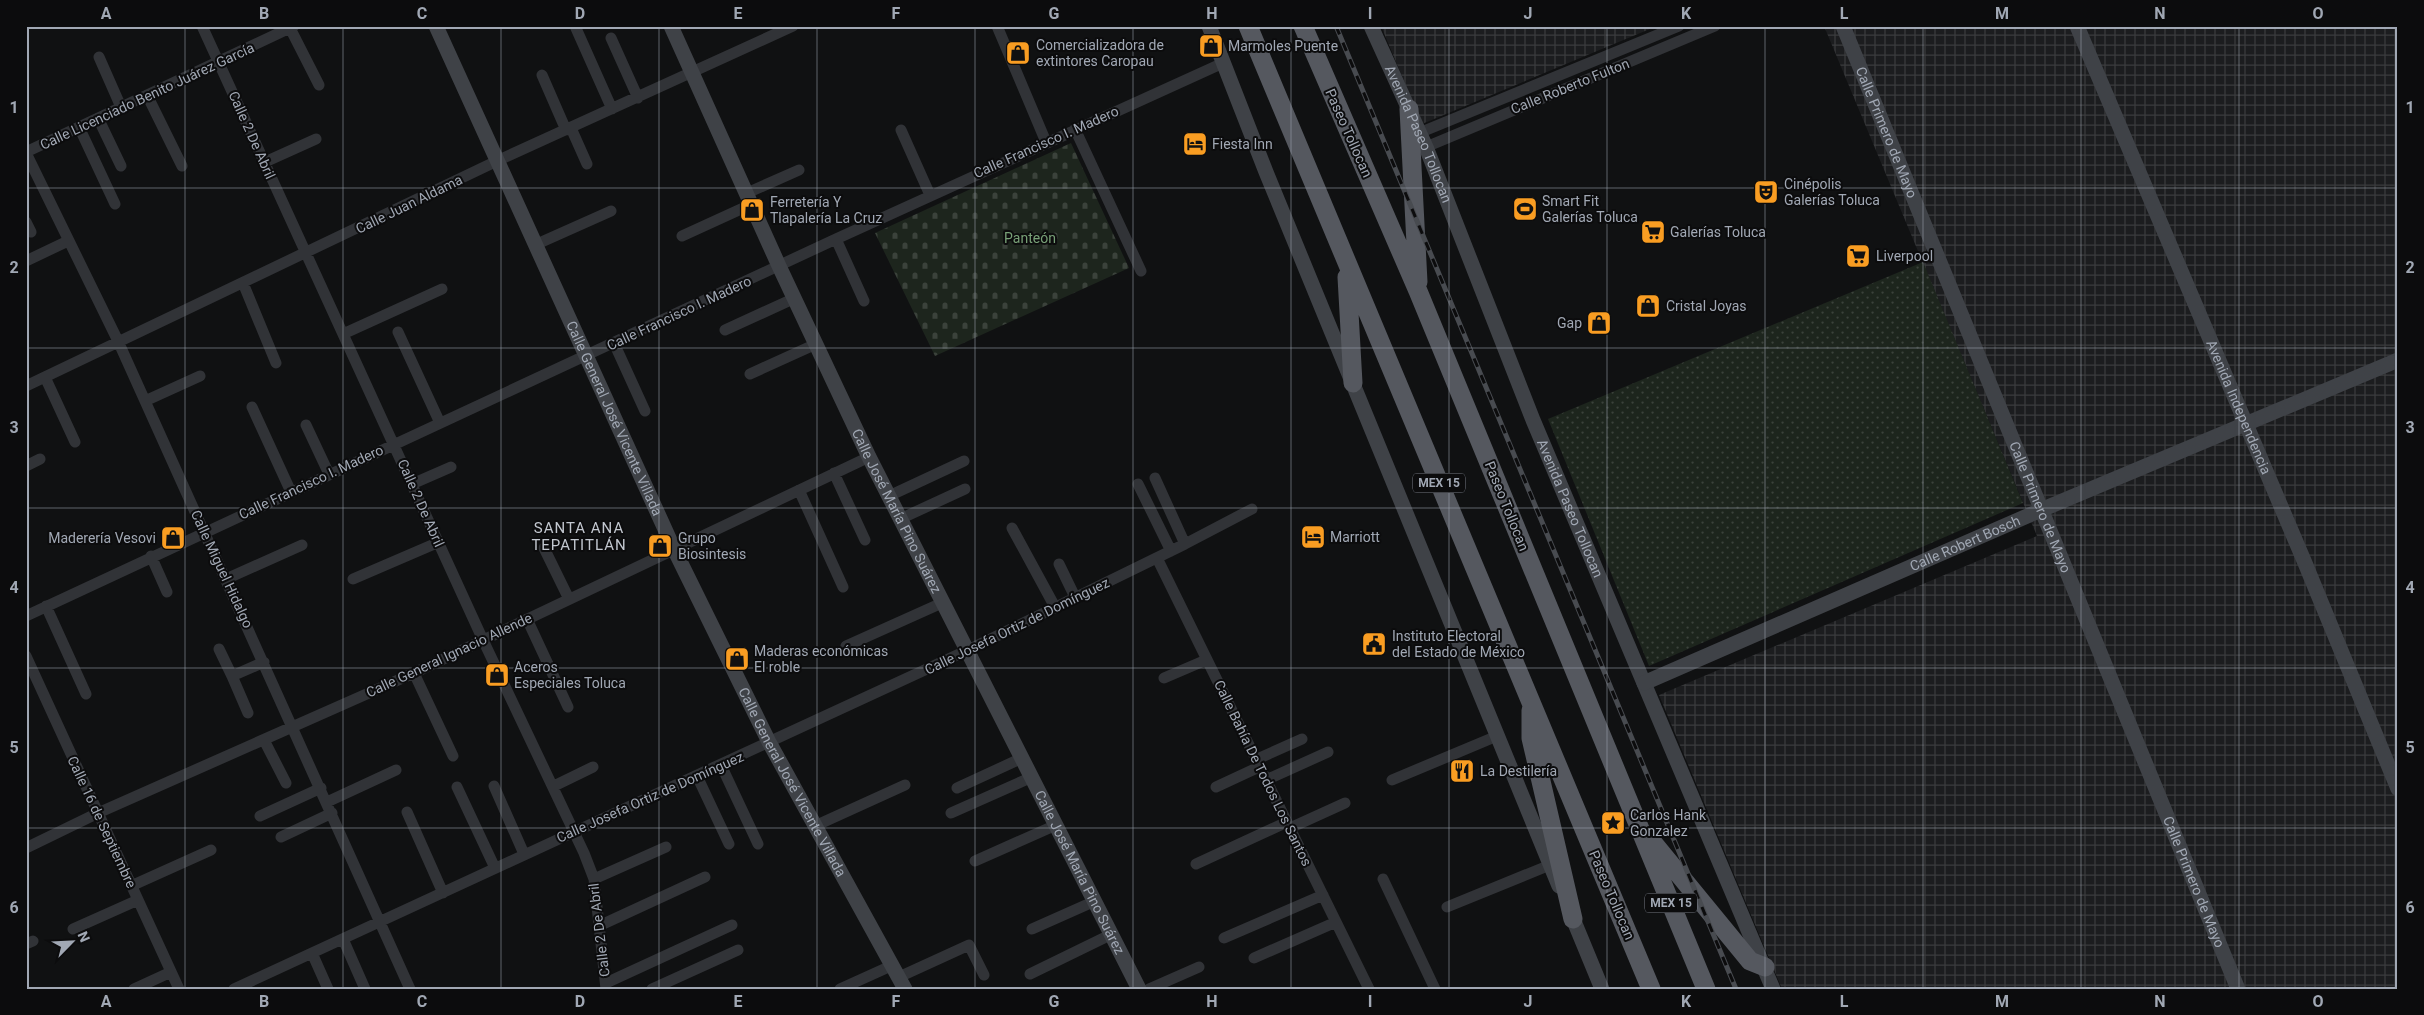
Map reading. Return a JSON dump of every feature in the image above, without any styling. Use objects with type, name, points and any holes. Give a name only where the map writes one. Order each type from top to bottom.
[{"type":"highway","name":"Paseo Tollocan","points":[[1302,26],[1418,290],[1706,989]]},
{"type":"highway","name":"Paseo Tollocan","points":[[1248,27],[1651,989]]},
{"type":"highway","points":[[1409,109],[1419,265],[1418,290]]},
{"type":"highway","points":[[1346,264],[1353,383]]},
{"type":"highway","points":[[1531,702],[1532,738],[1573,919]]},
{"type":"highway","points":[[1635,817],[1750,961],[1764,968]]},
{"type":"main road","name":"Calle General José Vicente Villada","points":[[436,26],[499,160],[674,549],[769,742],[899,977]]},
{"type":"main road","name":"Calle José María Pino Suárez","points":[[672,26],[779,266],[869,456],[1139,989]]},
{"type":"main road","points":[[1210,26],[1353,383],[1602,989]]},
{"type":"main road","name":"Avenida Paseo Tollocan","points":[[1371,26],[1422,140],[1533,420],[1773,989]]},
{"type":"main road","name":"Calle Primero de Mayo","points":[[1843,26],[2238,989]]},
{"type":"main road","name":"Avenida Independencia","points":[[2077,26],[2305,563],[2398,789]]},
{"type":"main road","name":"Calle Robert Bosch","points":[[1644,683],[2041,510],[2398,360]]},
{"type":"street","name":"Calle 2 De Abril","points":[[202,26],[483,640],[574,831],[594,879],[606,986]]},
{"type":"street","points":[[575,26],[612,109]]},
{"type":"street","name":"Calle Juan Aldama","points":[[26,386],[499,160],[793,26]]},
{"type":"street","points":[[997,26],[1046,142]]},
{"type":"street","name":"Calle Roberto Fulton","points":[[1422,140],[1679,26]]},
{"type":"street","name":"Calle Roberto Fulton","points":[[1422,140],[1715,26]]},
{"type":"street","name":"Calle Licenciado Benito Juárez García","points":[[26,153],[121,106],[292,27]]},
{"type":"street","points":[[292,27],[319,85]]},
{"type":"street","points":[[611,38],[638,98]]},
{"type":"street","points":[[98,57],[121,106]]},
{"type":"street","name":"Calle Francisco I. Madero","points":[[26,616],[151,556],[587,356],[836,238],[1224,63]]},
{"type":"street","points":[[542,76],[587,164]]},
{"type":"street","points":[[147,95],[182,166]]},
{"type":"street","points":[[98,118],[120,166]]},
{"type":"street","points":[[79,127],[115,204]]},
{"type":"street","points":[[1075,129],[1141,271]]},
{"type":"street","points":[[901,130],[930,196]]},
{"type":"street","points":[[265,162],[316,139]]},
{"type":"street","name":"Calle Miguel Hidalgo","points":[[26,153],[118,341],[410,989]]},
{"type":"street","points":[[682,236],[799,170]]},
{"type":"street","points":[[536,244],[611,211]]},
{"type":"street","points":[[836,238],[864,301]]},
{"type":"street","points":[[26,260],[68,241]]},
{"type":"street","points":[[242,283],[276,363]]},
{"type":"street","points":[[343,334],[442,289]]},
{"type":"street","points":[[725,330],[795,298]]},
{"type":"street","points":[[398,332],[440,423]]},
{"type":"street","points":[[614,343],[645,412]]},
{"type":"street","points":[[750,374],[816,344]]},
{"type":"street","points":[[145,401],[200,376]]},
{"type":"street","points":[[45,377],[75,442]]},
{"type":"street","points":[[252,406],[291,492]]},
{"type":"street","points":[[306,425],[329,474]]},
{"type":"street","name":"Calle General Ignacio Allende","points":[[26,848],[98,813],[414,673],[869,456]]},
{"type":"street","points":[[26,466],[40,459]]},
{"type":"street","points":[[889,496],[964,461]]},
{"type":"street","points":[[412,484],[452,467]]},
{"type":"street","points":[[834,473],[864,540]]},
{"type":"street","points":[[1155,478],[1185,544]]},
{"type":"street","points":[[1138,484],[1171,551]]},
{"type":"street","points":[[900,519],[965,489]]},
{"type":"street","points":[[799,490],[843,587]]},
{"type":"street","name":"Calle Josefa Ortiz de Domínguez","points":[[234,989],[257,984],[312,953],[380,921],[968,650],[1171,551],[1252,509]]},
{"type":"street","points":[[1012,528],[1055,607]]},
{"type":"street","points":[[353,580],[439,542]]},
{"type":"street","points":[[226,579],[302,545]]},
{"type":"street","points":[[544,548],[568,599]]},
{"type":"street","points":[[151,556],[168,592]]},
{"type":"street","name":"Calle Bahía De Todos Los Santos","points":[[1156,558],[1369,989]]},
{"type":"street","points":[[1059,564],[1075,597]]},
{"type":"street","points":[[846,646],[944,602]]},
{"type":"street","points":[[46,606],[86,694]]},
{"type":"street","points":[[527,619],[568,707]]},
{"type":"street","points":[[219,649],[248,713]]},
{"type":"street","name":"Calle 16 de Septiembre","points":[[26,656],[179,989]]},
{"type":"street","points":[[1164,678],[1206,660]]},
{"type":"street","points":[[232,676],[264,662]]},
{"type":"street","points":[[414,673],[452,756]]},
{"type":"street","points":[[1392,780],[1497,736]]},
{"type":"street","points":[[1216,787],[1302,739]]},
{"type":"street","points":[[264,740],[286,783]]},
{"type":"street","points":[[1266,780],[1328,752]]},
{"type":"street","points":[[957,788],[1022,758]]},
{"type":"street","points":[[721,765],[758,844]]},
{"type":"street","points":[[554,786],[593,767]]},
{"type":"street","points":[[327,802],[396,770]]},
{"type":"street","points":[[697,776],[729,844]]},
{"type":"street","points":[[951,812],[1032,777]]},
{"type":"street","points":[[816,825],[905,785]]},
{"type":"street","points":[[494,786],[524,854]]},
{"type":"street","points":[[457,787],[495,868]]},
{"type":"street","points":[[260,816],[321,788]]},
{"type":"street","points":[[1196,864],[1344,803]]},
{"type":"street","points":[[407,812],[443,892]]},
{"type":"street","points":[[281,837],[332,813]]},
{"type":"street","points":[[974,861],[1056,825]]},
{"type":"street","points":[[594,879],[666,847]]},
{"type":"street","points":[[131,886],[211,850]]},
{"type":"street","points":[[1447,907],[1550,865]]},
{"type":"street","points":[[600,925],[705,877]]},
{"type":"street","points":[[1383,879],[1432,988]]},
{"type":"street","points":[[1224,938],[1324,895]]},
{"type":"street","points":[[73,929],[138,900]]},
{"type":"street","points":[[1032,929],[1095,901]]},
{"type":"street","points":[[1254,958],[1336,922]]},
{"type":"street","points":[[606,986],[732,925]]},
{"type":"street","points":[[1030,974],[1112,934]]},
{"type":"street","points":[[343,939],[365,989]]},
{"type":"street","points":[[840,989],[899,977],[968,946],[984,975]]},
{"type":"street","points":[[652,989],[738,950]]},
{"type":"street","points":[[312,953],[328,989]]},
{"type":"street","points":[[1149,989],[1199,967]]},
{"type":"street","points":[[134,989],[171,972]]},
{"type":"shaded area","points":[[1381,26],[1657,26],[1422,124]]},
{"type":"shaded area","points":[[1824,26],[2398,26],[2398,989],[1782,989],[1659,695],[2037,536]]},
{"type":"green space","name":"Panteón","points":[[1071,143],[1129,268],[935,356],[875,233]]},
{"type":"green space","points":[[1923,262],[2023,503],[1649,666],[1548,419]]},
{"type":"railway","points":[[1336,26],[1736,989]]},
{"type":"place","name":"Marmoles Puente","points":[[1211,46]]},
{"type":"place","name":"Comercializadora de extintores Caropau","points":[[1018,53]]},
{"type":"place","name":"Fiesta Inn","points":[[1195,144]]},
{"type":"place","name":"Cinépolis Galerías Toluca","points":[[1766,192]]},
{"type":"place","name":"Smart Fit Galerías Toluca","points":[[1525,209]]},
{"type":"place","name":"Ferretería Y Tlapalería La Cruz","points":[[752,210]]},
{"type":"place","name":"Galerías Toluca","points":[[1653,232]]},
{"type":"place","name":"Liverpool","points":[[1858,256]]},
{"type":"place","name":"Cristal Joyas","points":[[1648,306]]},
{"type":"place","name":"Gap","points":[[1599,323]]},
{"type":"place","name":"Marriott","points":[[1313,537]]},
{"type":"place","name":"Maderería Vesovi","points":[[173,538]]},
{"type":"place","name":"Grupo Biosintesis","points":[[660,546]]},
{"type":"place","name":"Instituto Electoral del Estado de México","points":[[1374,644]]},
{"type":"place","name":"Maderas económicas El roble","points":[[737,659]]},
{"type":"place","name":"Aceros Especiales Toluca","points":[[497,675]]},
{"type":"place","name":"La Destilería","points":[[1462,771]]},
{"type":"place","name":"Carlos Hank Gonzalez","points":[[1613,823]]},
{"type":"district","name":"SANTA ANA TEPATITLÁN","points":[[579,536]]}]
